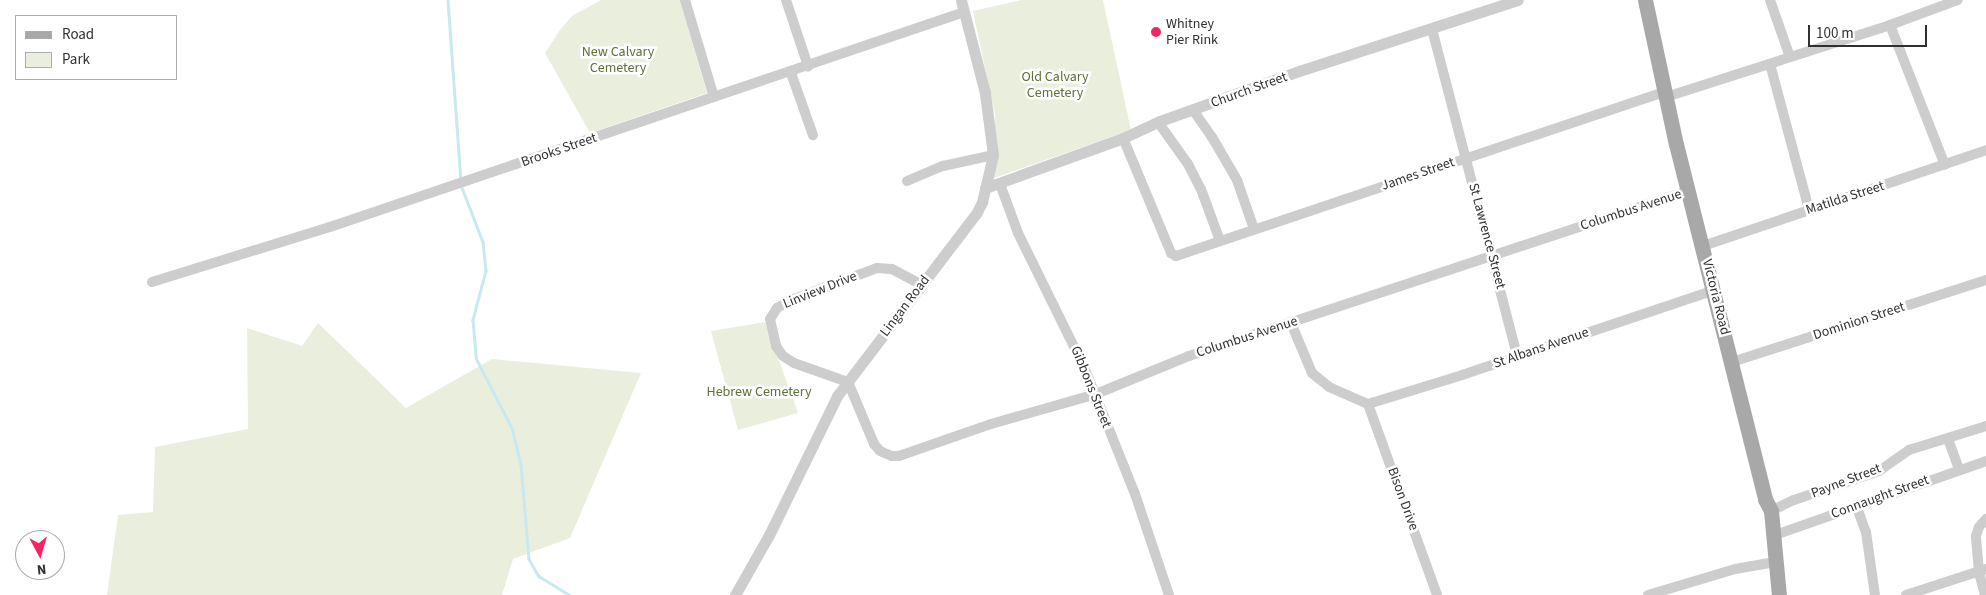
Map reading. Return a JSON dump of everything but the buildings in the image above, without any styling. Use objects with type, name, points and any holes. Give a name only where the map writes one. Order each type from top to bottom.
[{"type":"main road","name":"Victoria Road","points":[[1646,0],[1665,94],[1688,191],[1766,499],[1771,511],[1775,535],[1775,562],[1779,595]]},
{"type":"street","points":[[685,0],[714,97]]},
{"type":"street","points":[[786,0],[808,66]]},
{"type":"street","name":"Lingan Road","points":[[735,595],[769,535],[826,415],[848,382],[977,212],[985,188],[992,155],[985,93],[961,0]]},
{"type":"street","name":"Church Street","points":[[985,188],[1123,138],[1158,122],[1300,72],[1518,0]]},
{"type":"street","points":[[1770,0],[1790,57]]},
{"type":"street","name":"James Street","points":[[1123,138],[1173,255],[1178,256],[1466,158],[1665,94],[1770,64],[1890,25],[1958,0]]},
{"type":"street","name":"Brooks Street","points":[[152,282],[337,225],[714,97],[791,73],[964,12]]},
{"type":"street","points":[[1890,25],[1945,165]]},
{"type":"street","name":"St Lawrence Street","points":[[1432,29],[1517,356]]},
{"type":"street","points":[[1770,64],[1809,210]]},
{"type":"street","points":[[791,73],[812,135]]},
{"type":"street","points":[[1193,110],[1212,136],[1237,180],[1254,229]]},
{"type":"street","points":[[1158,122],[1188,164],[1201,189],[1220,241]]},
{"type":"street","name":"Matilda Street","points":[[1703,246],[1986,150]]},
{"type":"street","points":[[907,181],[943,166],[992,155]]},
{"type":"street","name":"Gibbons Street","points":[[1000,184],[1018,233],[1066,328],[1096,394],[1135,494],[1169,595]]},
{"type":"street","name":"Columbus Avenue","points":[[848,382],[874,444],[880,451],[892,456],[899,456],[991,424],[1096,394],[1189,356],[1688,191]]},
{"type":"street","name":"Linview Drive","points":[[848,382],[794,363],[783,356],[776,346],[772,333],[770,319],[775,310],[800,296],[881,267],[892,269],[922,285]]},
{"type":"street","name":"Dominion Street","points":[[1732,362],[1986,280]]},
{"type":"street","name":"St Albans Avenue","points":[[1368,404],[1714,290]]},
{"type":"street","points":[[1291,322],[1312,373],[1329,387],[1368,404]]},
{"type":"street","name":"Bison Drive","points":[[1368,404],[1437,595]]},
{"type":"street","name":"Payne Street","points":[[1771,511],[1794,500],[1876,472],[1909,450],[1986,426]]},
{"type":"street","points":[[1948,439],[1959,470]]},
{"type":"street","name":"Connaught Street","points":[[1775,535],[1856,505],[1986,461]]},
{"type":"street","points":[[1856,505],[1866,532],[1875,595]]},
{"type":"street","points":[[1985,595],[1976,536],[1979,527],[1986,520]]},
{"type":"street","points":[[1648,595],[1735,568],[1775,562]]},
{"type":"street","points":[[1906,595],[1982,570]]},
{"type":"green space","name":"New Calvary Cemetery","points":[[601,0],[680,0],[707,93],[590,133],[545,53],[572,16]]},
{"type":"green space","name":"Old Calvary Cemetery","points":[[1021,0],[1103,0],[1131,130],[988,180],[995,153],[995,115],[973,11]]},
{"type":"green space","name":"Hebrew Cemetery","points":[[765,322],[798,413],[738,430],[711,331]]},
{"type":"green space","points":[[318,323],[406,408],[492,359],[641,373],[570,538],[513,559],[502,595],[107,595],[118,515],[153,512],[155,447],[248,429],[247,328],[302,346]]},
{"type":"waterway","points":[[448,0],[461,180]]},
{"type":"waterway","points":[[461,185],[483,242],[486,271],[473,320],[476,358],[512,428],[521,464],[529,559],[539,576],[570,595]]},
{"type":"place","name":"Whitney Pier Rink","points":[[1156,32]]}]
